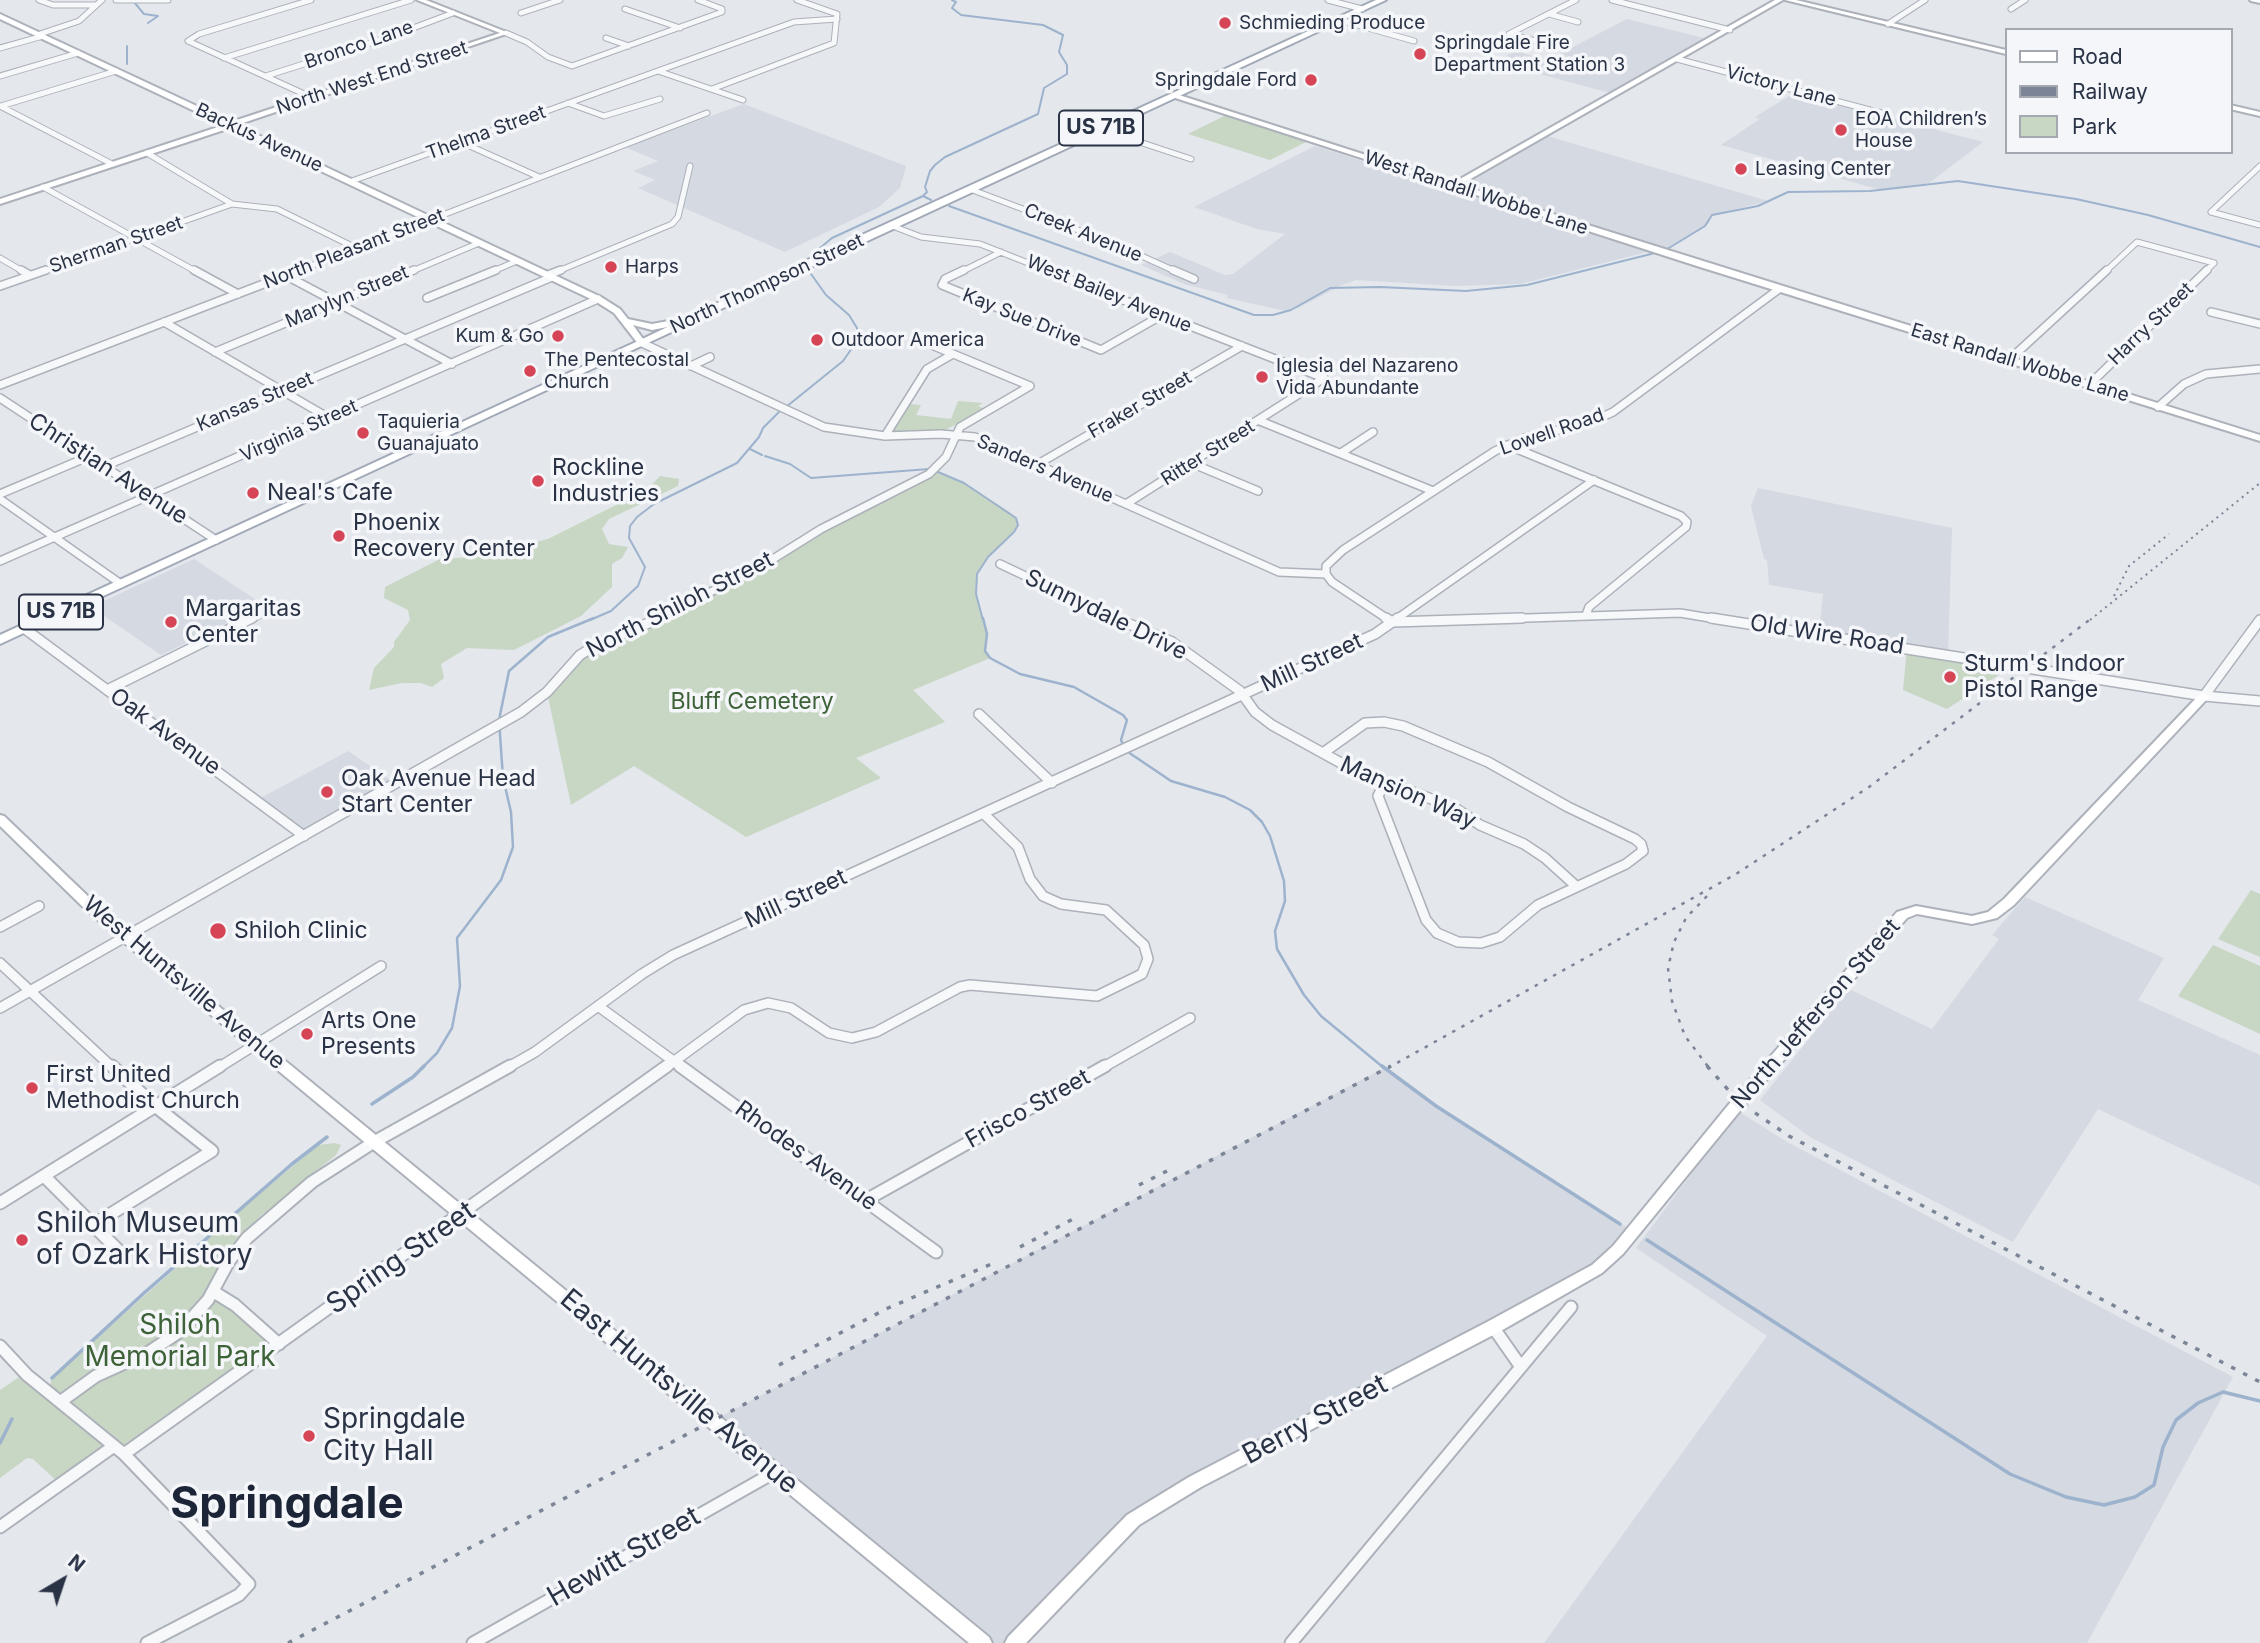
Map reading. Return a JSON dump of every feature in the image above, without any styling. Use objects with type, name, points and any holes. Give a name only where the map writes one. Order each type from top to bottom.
[{"type":"main road","name":"North Thompson Street","points":[[1,639],[642,343],[794,269],[1382,0]]},
{"type":"street","points":[[39,0],[53,5],[95,5]]},
{"type":"street","points":[[0,48],[79,21],[102,0]]},
{"type":"street","points":[[116,0],[169,0]]},
{"type":"street","points":[[311,0],[189,39],[190,43],[313,97]]},
{"type":"street","points":[[225,58],[411,0]]},
{"type":"street","points":[[420,0],[525,41],[548,57],[572,66],[723,12],[722,9],[699,0]]},
{"type":"street","points":[[521,13],[560,0]]},
{"type":"street","points":[[712,89],[834,43],[837,19],[835,12],[797,0]]},
{"type":"street","points":[[1328,0],[1362,9]]},
{"type":"street","points":[[1539,42],[1509,34],[1576,0]]},
{"type":"street","points":[[1612,0],[1730,30]]},
{"type":"street","points":[[1453,186],[1780,0]]},
{"type":"street","points":[[1788,0],[2004,52]]},
{"type":"street","points":[[1888,23],[1925,0]]},
{"type":"street","points":[[2011,9],[2025,0]]},
{"type":"street","points":[[2253,0],[2260,1]]},
{"type":"street","points":[[625,9],[680,28]]},
{"type":"street","name":"Bronco Lane","points":[[266,76],[392,36],[453,13]]},
{"type":"street","points":[[1549,14],[1578,22]]},
{"type":"street","name":"Backus Avenue","points":[[2,18],[598,299],[617,311],[642,343]]},
{"type":"street","name":"Thelma Street","points":[[352,181],[794,22],[837,19]]},
{"type":"street","points":[[1340,20],[1413,41]]},
{"type":"street","points":[[487,39],[495,33],[489,27]]},
{"type":"street","name":"North West End Street","points":[[1,200],[506,33]]},
{"type":"street","points":[[606,38],[629,46]]},
{"type":"street","points":[[0,76],[78,53]]},
{"type":"street","name":"Victory Lane","points":[[1677,59],[1885,114]]},
{"type":"street","points":[[0,106],[116,71]]},
{"type":"street","points":[[658,71],[743,100]]},
{"type":"street","name":"West Randall Wobbe Lane","points":[[1173,96],[1779,289]]},
{"type":"street","points":[[568,103],[604,117],[660,99]]},
{"type":"street","points":[[0,106],[112,164]]},
{"type":"street","points":[[2232,107],[2260,114]]},
{"type":"street","name":"North Pleasant Street","points":[[0,385],[707,113]]},
{"type":"street","points":[[1100,129],[1191,159]]},
{"type":"street","points":[[461,142],[539,177]]},
{"type":"street","points":[[147,153],[232,204],[277,209],[356,248]]},
{"type":"street","points":[[550,276],[672,224],[678,217],[690,166]]},
{"type":"street","points":[[2260,166],[2211,212],[2260,225]]},
{"type":"street","points":[[43,187],[238,294]]},
{"type":"street","name":"Creek Avenue","points":[[970,189],[1115,244],[1194,279]]},
{"type":"street","name":"Sherman Street","points":[[0,286],[232,204]]},
{"type":"street","name":"West Bailey Avenue","points":[[891,225],[921,237],[972,243],[1001,252],[1324,378]]},
{"type":"street","name":"Harry Street","points":[[2009,360],[2137,242],[2214,263],[2089,385]]},
{"type":"street","name":"Marylyn Street","points":[[215,352],[479,243]]},
{"type":"street","name":"Kay Sue Drive","points":[[1001,252],[945,279],[942,285],[1101,350],[1164,314]]},
{"type":"street","points":[[0,258],[30,275]]},
{"type":"street","points":[[427,298],[517,261]]},
{"type":"street","points":[[285,275],[452,364]]},
{"type":"street","name":"Kansas Street","points":[[105,466],[550,276]]},
{"type":"street","name":"East Randall Wobbe Lane","points":[[1779,289],[2260,438]]},
{"type":"street","name":"Lowell Road","points":[[1326,574],[1326,566],[1343,550],[1507,445],[1589,423],[1613,412],[1779,289]]},
{"type":"street","name":"Virginia Street","points":[[0,561],[598,299]]},
{"type":"street","points":[[2211,312],[2260,324]]},
{"type":"street","points":[[625,321],[652,327],[690,320]]},
{"type":"street","points":[[164,322],[329,418]]},
{"type":"street","points":[[922,341],[1030,386],[960,427],[956,434]]},
{"type":"street","name":"Sanders Avenue","points":[[642,343],[824,426],[885,436],[956,434],[986,441],[1279,572],[1326,574]]},
{"type":"street","name":"Fraker Street","points":[[1038,464],[1242,346]]},
{"type":"street","points":[[885,436],[927,369],[953,354]]},
{"type":"street","points":[[691,366],[710,357]]},
{"type":"street","points":[[2158,407],[2184,384],[2206,374],[2260,369]]},
{"type":"street","name":"Ritter Street","points":[[1126,504],[1324,378]]},
{"type":"street","name":"Christian Avenue","points":[[0,398],[216,540]]},
{"type":"street","points":[[1260,421],[1433,491]]},
{"type":"street","points":[[1341,453],[1373,432]]},
{"type":"street","name":"North Shiloh Street","points":[[0,1008],[521,712],[547,692],[573,661],[589,649],[668,615],[765,564],[821,529],[929,474],[946,457],[956,434]]},
{"type":"street","points":[[1507,445],[1687,522],[1686,527],[1589,607],[1586,615]]},
{"type":"street","points":[[90,456],[0,496],[121,584]]},
{"type":"street","points":[[1191,463],[1258,491]]},
{"type":"street","name":"Mill Street","points":[[60,1402],[96,1376],[166,1342],[189,1323],[214,1292],[229,1261],[247,1238],[312,1182],[374,1142],[535,1052],[673,956],[1375,634],[1594,480]]},
{"type":"street","name":"Sunnydale Drive","points":[[1000,564],[1172,642],[1243,696]]},
{"type":"street","points":[[1326,574],[1332,582],[1391,622]]},
{"type":"street","points":[[107,690],[278,605]]},
{"type":"street","name":"Old Wire Road","points":[[1391,622],[1680,613],[2204,696],[2260,701]]},
{"type":"street","points":[[2204,696],[2260,620]]},
{"type":"street","name":"Oak Avenue","points":[[24,629],[304,836]]},
{"type":"street","name":"Mansion Way","points":[[1243,696],[1263,719],[1350,768],[1455,808],[1480,825],[1524,844],[1545,858],[1576,886]]},
{"type":"street","name":"North Jefferson Street","points":[[1638,1227],[1739,1102],[1902,915],[1916,910],[1972,920],[1992,915],[2009,901],[2204,696]]},
{"type":"street","points":[[979,714],[1052,783]]},
{"type":"street","points":[[1323,753],[1358,727],[1375,721],[1384,722],[1447,743],[1488,762],[1567,807],[1635,839],[1644,848],[1640,855],[1538,905],[1500,937],[1469,944],[1437,933],[1426,919],[1380,803],[1378,796],[1385,782]]},
{"type":"street","points":[[676,1061],[744,1010],[756,1005],[780,1004],[791,1008],[829,1033],[852,1038],[876,1032],[960,987],[970,985],[1097,996],[1142,974],[1148,960],[1144,945],[1106,910],[1062,904],[1043,896],[1030,879],[1018,847],[984,814]]},
{"type":"street","name":"West Huntsville Avenue","points":[[0,819],[125,937],[374,1142]]},
{"type":"street","points":[[0,927],[39,906]]},
{"type":"street","points":[[0,963],[155,1106],[212,1151],[93,1225]]},
{"type":"street","points":[[0,1203],[381,966]]},
{"type":"street","name":"Rhodes Avenue","points":[[598,1006],[936,1252]]},
{"type":"street","name":"Frisco Street","points":[[866,1200],[1190,1018]]},
{"type":"street","name":"Spring Street","points":[[0,1527],[279,1344],[676,1061]]},
{"type":"street","name":"East Huntsville Avenue","points":[[374,1142],[983,1643]]},
{"type":"street","points":[[44,1175],[124,1256]]},
{"type":"street","name":"Berry Street","points":[[1014,1643],[1133,1520],[1195,1482],[1493,1327],[1597,1269],[1638,1227]]},
{"type":"street","points":[[214,1292],[235,1306],[279,1344]]},
{"type":"street","points":[[1291,1643],[1571,1307]]},
{"type":"street","points":[[1493,1327],[1521,1367]]},
{"type":"street","points":[[0,1346],[27,1376],[119,1450],[249,1584],[239,1595],[147,1643]]},
{"type":"street","name":"Hewitt Street","points":[[473,1643],[775,1472]]},
{"type":"shaded area","points":[[1627,19],[1708,39],[1610,93],[1495,62],[1515,51],[1548,60]]},
{"type":"shaded area","name":"EOA Children’s House","points":[[1794,93],[1983,142],[1929,183],[1881,190],[1721,145],[1760,119],[1755,117]]},
{"type":"shaded area","points":[[744,104],[906,166],[900,188],[879,207],[785,252],[638,188],[655,180],[633,171],[658,161],[625,147]]},
{"type":"shaded area","points":[[1544,135],[1768,201],[1712,215],[1709,223],[1698,231],[1660,252],[1453,186]]},
{"type":"shaded area","points":[[1315,146],[1647,252],[1520,284],[1454,286],[1356,280],[1298,308],[1285,311],[1227,298],[1228,295],[1184,284],[1141,265],[1170,252],[1225,275],[1233,274],[1285,234],[1257,229],[1194,207]]},
{"type":"shaded area","points":[[1758,488],[1952,528],[1948,654],[1819,634],[1823,594],[1769,585],[1767,560],[1764,559],[1751,506]]},
{"type":"shaded area","name":"Margaritas Center","points":[[194,559],[264,605],[161,655],[91,607]]},
{"type":"shaded area","name":"Oak Avenue Head Start Center","points":[[348,751],[396,784],[304,836],[257,800]]},
{"type":"shaded area","points":[[2025,897],[2164,958],[2138,1000],[2260,1055],[2260,1186],[2098,1109],[2013,1242],[1810,1137],[1760,1100],[1849,989],[1932,1029],[1999,939],[1992,935]]},
{"type":"shaded area","points":[[1384,1068],[1436,1106],[1634,1232],[1597,1269],[1133,1520],[1014,1643],[983,1643],[714,1420]]},
{"type":"shaded area","points":[[1738,1111],[1787,1142],[2233,1377],[2087,1643],[1544,1643],[1767,1336],[1636,1248]]},
{"type":"green space","points":[[1226,115],[1308,141],[1270,160],[1188,134]]},
{"type":"green space","points":[[958,401],[983,403],[978,406],[982,408],[991,406],[943,431],[897,433],[894,430],[910,404],[921,405],[916,415],[951,419]]},
{"type":"green space","name":"Bluff Cemetery","points":[[933,470],[964,483],[1008,511],[1016,518],[1018,525],[1006,541],[988,557],[977,574],[976,594],[987,634],[985,651],[990,658],[913,690],[945,722],[856,758],[881,778],[746,837],[634,766],[571,805],[547,692],[580,655],[647,626]]},
{"type":"green space","points":[[660,476],[679,479],[678,486],[609,519],[602,529],[609,544],[628,547],[622,558],[612,564],[612,587],[581,616],[514,650],[467,648],[441,664],[444,678],[432,687],[421,683],[402,683],[369,690],[374,668],[394,647],[394,642],[410,620],[408,610],[384,598],[385,587],[440,559],[475,557],[548,539],[648,489]]},
{"type":"green space","name":"Sturm's Indoor Pistol Range","points":[[1907,648],[2014,665],[1947,709],[1903,690]]},
{"type":"green space","points":[[2251,890],[2260,894],[2260,957],[2218,939]]},
{"type":"green space","points":[[2213,945],[2260,966],[2260,1034],[2178,996]]},
{"type":"green space","name":"Shiloh Memorial Park","points":[[318,1145],[341,1145],[336,1155],[259,1217],[214,1292],[279,1344],[124,1454],[113,1446],[60,1484],[33,1459],[27,1458],[0,1478],[0,1390],[25,1373],[48,1392],[52,1378],[242,1209]]},
{"type":"waterway","points":[[923,196],[927,192],[925,187],[930,171],[935,165],[945,157],[1038,114],[1044,88],[1067,74],[1067,65],[1059,52],[1063,35],[1043,25],[961,15],[952,8],[956,2],[952,0]]},
{"type":"waterway","points":[[134,2],[144,14],[158,16],[148,23]]},
{"type":"waterway","points":[[127,46],[127,64]]},
{"type":"waterway","points":[[1664,251],[1705,226],[1712,215],[1758,206],[1788,192],[1870,191],[1958,181],[2076,199],[2148,215],[2260,247]]},
{"type":"waterway","points":[[786,407],[843,361],[857,341],[857,328],[849,315],[826,295],[811,274],[814,253],[832,238],[923,196]]},
{"type":"waterway","points":[[923,196],[931,200]]},
{"type":"waterway","points":[[949,206],[1254,315],[1273,315],[1291,310],[1330,288],[1380,287],[1466,291],[1527,285],[1655,253]]},
{"type":"waterway","points":[[590,620],[611,611],[638,586],[645,567],[629,538],[630,526],[637,517],[654,504],[737,463],[759,437],[763,428],[780,411]]},
{"type":"waterway","points":[[750,449],[762,455]]},
{"type":"waterway","points":[[765,456],[790,464],[811,478],[929,469]]},
{"type":"waterway","points":[[938,472],[964,483],[1016,518],[1018,525],[1014,532],[988,557],[977,574],[976,594],[983,620]]},
{"type":"waterway","points":[[372,1104],[413,1077],[437,1053],[452,1028],[460,986],[457,938],[501,880],[513,847],[511,812],[503,778],[499,720],[509,671],[548,637],[594,618]]},
{"type":"waterway","points":[[983,618],[987,634],[985,651],[990,658],[1020,674],[1074,687],[1123,715],[1127,720],[1121,740],[1124,747]]},
{"type":"waterway","points":[[1128,752],[1171,781],[1225,797],[1250,810],[1262,822],[1270,836],[1284,881],[1285,901],[1275,931],[1277,949],[1304,995],[1321,1016],[1384,1068]]},
{"type":"waterway","points":[[1382,1066],[1436,1106],[1620,1224]]},
{"type":"waterway","points":[[52,1378],[144,1293],[292,1164],[327,1137]]},
{"type":"waterway","points":[[1647,1240],[2010,1474],[2066,1497],[2104,1505],[2135,1497],[2154,1485],[2163,1447],[2176,1420],[2198,1403],[2223,1392],[2260,1401]]},
{"type":"waterway","points":[[0,1443],[12,1419]]},
{"type":"railway","points":[[2090,620],[2260,483]]},
{"type":"railway","points":[[2114,596],[2129,566],[2169,534]]},
{"type":"railway","points":[[1388,1068],[1736,874],[1869,787],[2092,618]]},
{"type":"railway","points":[[1707,896],[1686,918],[1674,942],[1668,968],[1672,1001],[1685,1036],[1709,1068]]},
{"type":"railway","points":[[288,1643],[1391,1066]]},
{"type":"railway","points":[[1707,1066],[1739,1102],[1789,1136],[2260,1382]]},
{"type":"railway","points":[[1139,1185],[1167,1171]]},
{"type":"railway","points":[[1020,1247],[1075,1218]]},
{"type":"railway","points":[[779,1365],[888,1308],[996,1262]]},
{"type":"place","name":"Schmieding Produce","points":[[1225,23]]},
{"type":"place","name":"Springdale Fire Department Station 3","points":[[1420,54]]},
{"type":"place","name":"Springdale Ford","points":[[1311,80]]},
{"type":"place","name":"EOA Children’s House","points":[[1841,130]]},
{"type":"place","name":"Leasing Center","points":[[1741,169]]},
{"type":"place","name":"Harps","points":[[611,267]]},
{"type":"place","name":"Kum & Go","points":[[558,336]]},
{"type":"place","name":"Outdoor America","points":[[817,340]]},
{"type":"place","name":"The Pentecostal Church","points":[[530,371]]},
{"type":"place","name":"Iglesia del Nazareno Vida Abundante","points":[[1262,377]]},
{"type":"place","name":"Taquieria Guanajuato","points":[[363,433]]},
{"type":"place","name":"Rockline Industries","points":[[538,481]]},
{"type":"place","name":"Neal's Cafe","points":[[253,493]]},
{"type":"place","name":"Phoenix Recovery Center","points":[[339,536]]},
{"type":"place","name":"Margaritas Center","points":[[171,622]]},
{"type":"place","name":"Sturm's Indoor Pistol Range","points":[[1950,677]]},
{"type":"place","name":"Oak Avenue Head Start Center","points":[[327,792]]},
{"type":"place","name":"Shiloh Clinic","points":[[218,931]]},
{"type":"place","name":"Arts One Presents","points":[[307,1034]]},
{"type":"place","name":"First United Methodist Church","points":[[32,1088]]},
{"type":"place","name":"Shiloh Museum of Ozark History","points":[[22,1240]]},
{"type":"place","name":"Springdale City Hall","points":[[309,1436]]},
{"type":"district","name":"Springdale","points":[[287,1505]]}]
